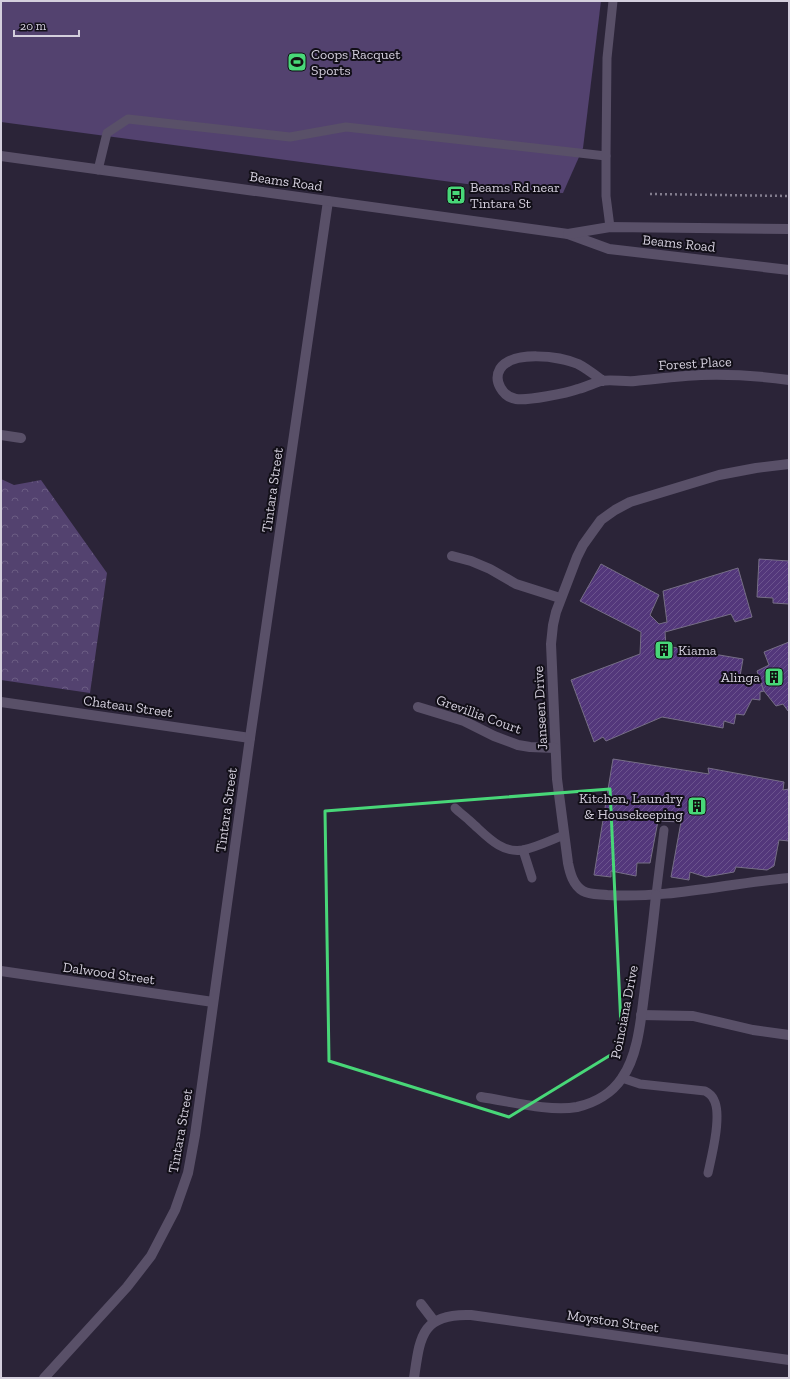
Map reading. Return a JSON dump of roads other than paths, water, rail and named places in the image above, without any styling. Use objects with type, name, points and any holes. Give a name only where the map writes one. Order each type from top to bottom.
[{"type":"street","name":"Beams Road","points":[[1,156],[568,234],[609,249],[789,270]]},
{"type":"street","name":"Tintara Street","points":[[44,1378],[127,1287],[151,1256],[175,1210],[188,1173],[195,1135],[250,738],[328,201]]},
{"type":"street","name":"Beams Road","points":[[568,234],[610,227],[789,229]]},
{"type":"street","name":"Forest Place","points":[[602,381],[579,365],[565,359],[545,357],[520,357],[502,366],[498,372],[499,384],[502,392],[515,399],[525,399],[576,390],[602,381],[624,382],[701,375],[736,375],[789,380]]},
{"type":"street","points":[[1,435],[21,438]]},
{"type":"street","name":"Janseen Drive","points":[[789,464],[719,475],[630,502],[601,520],[583,545],[560,598],[554,618],[551,644],[557,779],[568,863],[571,876],[576,884],[584,891],[591,894],[618,896],[656,894],[760,880],[789,878]]},
{"type":"street","points":[[452,556],[471,561],[490,569],[522,586],[560,598]]},
{"type":"street","name":"Chateau Street","points":[[1,702],[250,738]]},
{"type":"street","name":"Grevillia Court","points":[[418,708],[464,721],[507,742],[530,747],[555,748]]},
{"type":"street","name":"Poinciana Drive","points":[[480,1097],[544,1107],[564,1108],[590,1102],[604,1096],[614,1089],[629,1066],[634,1050],[641,1015],[656,894]]},
{"type":"street","name":"Dalwood Street","points":[[1,971],[213,1002]]},
{"type":"street","points":[[641,1015],[693,1016],[754,1030],[789,1035]]},
{"type":"street","points":[[414,1378],[418,1348],[421,1339],[427,1328],[434,1322],[421,1304]]},
{"type":"street","name":"Moyston Street","points":[[434,1322],[444,1317],[456,1314],[471,1315],[789,1360]]},
{"type":"lane","points":[[610,227],[606,196],[607,58],[613,1]]},
{"type":"lane","points":[[98,170],[107,133],[128,119],[290,137],[346,128],[606,156]]},
{"type":"lane","points":[[455,808],[488,838],[505,848],[512,850],[523,850],[564,835]]},
{"type":"lane","points":[[656,894],[664,830]]},
{"type":"lane","points":[[523,850],[532,878]]},
{"type":"lane","points":[[622,1078],[640,1084],[705,1091],[713,1097],[717,1114],[714,1143],[708,1172]]},
{"type":"place","name":"Coops Racquet Sports","points":[[297,62]]},
{"type":"place","name":"Beams Rd near Tintara St","points":[[456,195]]},
{"type":"place","name":"Kiama","points":[[664,650]]},
{"type":"place","name":"Alinga","points":[[774,677]]},
{"type":"place","name":"Kitchen, Laundry & Housekeeping","points":[[697,806]]}]
